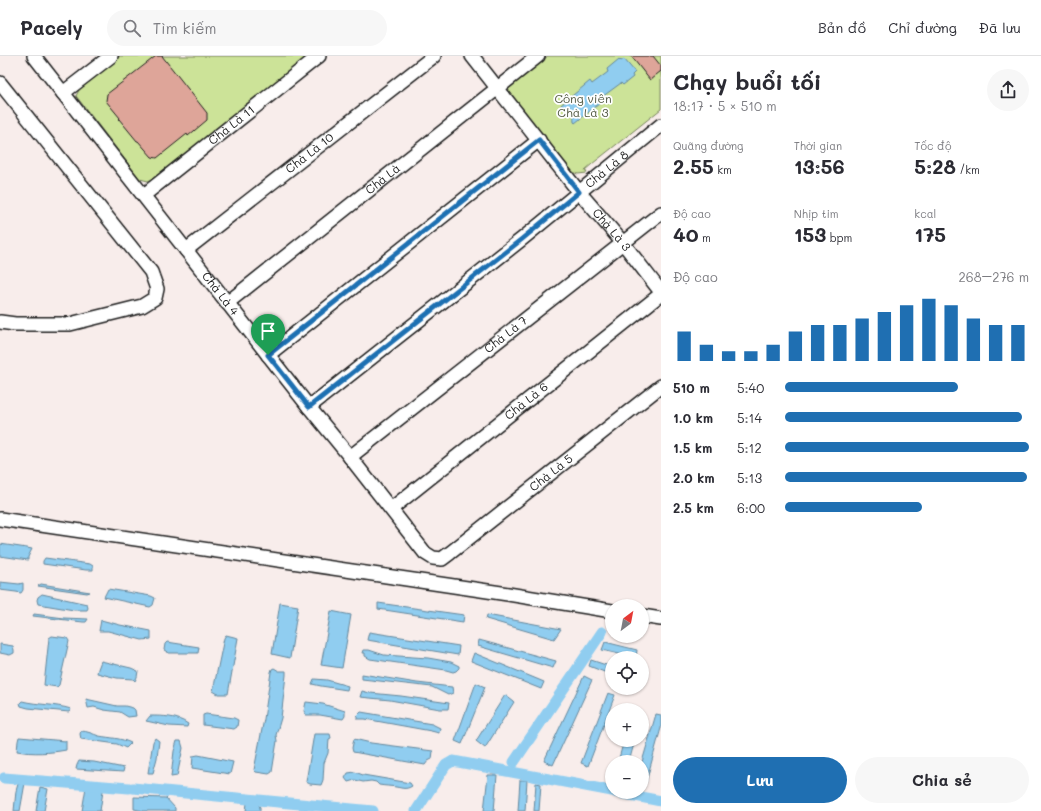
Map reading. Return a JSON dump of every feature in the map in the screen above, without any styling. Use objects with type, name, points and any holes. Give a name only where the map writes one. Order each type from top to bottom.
[{"type":"street","name":"Chà Là 4","points":[[34,56],[425,553],[433,558],[442,559]]},
{"type":"street","points":[[63,93],[110,56]]},
{"type":"street","name":"Chà Là 11","points":[[144,195],[319,56]]},
{"type":"street","name":"Chà Là 10","points":[[186,250],[434,56]]},
{"type":"street","name":"Chà Là 3","points":[[472,56],[579,192],[623,243],[661,293]]},
{"type":"street","name":"Chà Là","points":[[228,303],[538,56]]},
{"type":"street","points":[[0,83],[151,272],[157,289],[155,298],[142,306],[70,324],[15,324],[0,322]]},
{"type":"street","name":"Chà Là 8","points":[[309,407],[522,239],[661,125]]},
{"type":"street","points":[[268,355],[539,140]]},
{"type":"street","name":"Chà Là 7","points":[[350,457],[661,213]]},
{"type":"street","name":"Chà Là 6","points":[[391,509],[661,293]]},
{"type":"street","name":"Chà Là 5","points":[[442,559],[661,386]]},
{"type":"street","points":[[0,519],[605,610]]},
{"type":"street","points":[[649,617],[661,619]]},
{"type":"green space","points":[[120,56],[310,56],[159,176],[148,181],[140,179],[76,96],[80,88]]},
{"type":"green space","name":"Công viên Chà Là 3","points":[[548,56],[661,56],[661,109],[585,170],[587,173],[578,174],[573,172],[502,89]]},
{"type":"water","points":[[619,59],[621,61],[624,59],[635,72],[632,75],[633,77],[623,85],[621,83],[602,97],[604,100],[575,123],[573,112],[569,109],[562,108],[561,105],[590,81],[592,84],[608,72],[607,69]]},
{"type":"water","points":[[0,544],[32,549],[28,560],[0,556]]},
{"type":"water","points":[[45,558],[90,564],[93,566],[93,570],[43,564]]},
{"type":"water","points":[[0,582],[23,583],[23,590],[21,593],[0,590]]},
{"type":"water","points":[[41,584],[90,592],[87,593],[38,586]]},
{"type":"water","points":[[108,589],[151,596],[155,598],[153,605],[150,607],[104,597]]},
{"type":"water","points":[[42,594],[87,604],[88,608],[87,610],[74,610],[38,604],[38,597]]},
{"type":"water","points":[[280,603],[298,606],[290,658],[272,654]]},
{"type":"water","points":[[378,603],[464,615],[463,622],[378,609]]},
{"type":"water","points":[[331,611],[351,615],[342,668],[321,665]]},
{"type":"water","points":[[34,614],[64,618],[88,619],[86,622],[83,622],[33,616]]},
{"type":"water","points":[[487,615],[561,629],[554,639],[486,619]]},
{"type":"water","points":[[101,620],[151,631],[151,639],[142,640],[108,631],[99,631]]},
{"type":"water","points":[[369,632],[459,646],[458,655],[367,640]]},
{"type":"water","points":[[226,635],[238,638],[228,694],[218,694],[213,691],[224,638]]},
{"type":"water","points":[[52,636],[67,638],[69,641],[59,685],[57,687],[44,685],[49,638]]},
{"type":"water","points":[[479,640],[556,661],[553,668],[478,646]]},
{"type":"water","points":[[167,642],[199,647],[198,653],[169,653],[164,650]]},
{"type":"water","points":[[605,642],[637,650],[606,651],[602,650]]},
{"type":"water","points":[[0,644],[13,646],[14,653],[10,655],[0,653]]},
{"type":"water","points":[[363,650],[369,650],[384,655],[428,658],[451,662],[459,666],[459,668],[453,672],[370,659],[365,656],[365,653],[362,653]]},
{"type":"water","points":[[474,653],[544,682],[541,689],[471,661]]},
{"type":"water","points":[[591,660],[605,665],[605,672],[589,666]]},
{"type":"water","points":[[101,661],[138,671],[135,681],[133,679],[117,678],[97,673]]},
{"type":"water","points":[[274,668],[279,671],[286,671],[286,675],[281,718],[276,735],[277,741],[272,772],[269,774],[256,772],[254,770],[271,672]]},
{"type":"water","points":[[362,674],[452,687],[453,693],[448,695],[432,687],[362,679]]},
{"type":"water","points":[[584,676],[592,680],[553,765],[544,761]]},
{"type":"water","points":[[314,679],[327,680],[348,686],[347,690],[312,684]]},
{"type":"water","points":[[476,683],[485,687],[462,744],[455,741]]},
{"type":"water","points":[[362,691],[449,703],[448,709],[360,697]]},
{"type":"water","points":[[505,695],[514,702],[485,748],[476,741]]},
{"type":"water","points":[[607,695],[615,695],[612,703],[605,703],[605,721],[588,766],[581,763]]},
{"type":"water","points":[[86,699],[133,708],[136,716],[128,717],[120,712],[94,707],[88,708]]},
{"type":"water","points":[[22,701],[71,709],[69,712],[28,708],[21,706],[20,703]]},
{"type":"water","points":[[306,702],[323,704],[345,711],[345,716],[343,719],[320,715],[306,715],[304,711]]},
{"type":"water","points":[[361,712],[432,724],[440,728],[439,733],[365,719],[357,719],[357,716]]},
{"type":"water","points":[[206,714],[234,718],[238,720],[237,727],[234,729],[203,725],[203,715]]},
{"type":"water","points":[[656,714],[661,715],[661,728],[649,771],[649,755],[644,755],[646,747],[649,747],[649,738]]},
{"type":"water","points":[[150,716],[175,718],[188,724],[187,727],[169,726],[146,721]]},
{"type":"water","points":[[81,731],[131,743],[126,748],[117,744],[81,739]]},
{"type":"water","points":[[314,734],[330,734],[331,738],[329,739],[328,753],[324,763],[323,780],[321,785],[306,782]]},
{"type":"water","points":[[19,737],[66,741],[66,750],[42,753],[17,751]]},
{"type":"water","points":[[155,738],[159,741],[157,758],[153,773],[148,773],[153,742]]},
{"type":"water","points":[[354,739],[371,743],[433,751],[432,759],[425,765],[353,752],[352,748]]},
{"type":"water","points":[[177,741],[181,741],[183,748],[177,776],[171,777],[174,751]]},
{"type":"water","points":[[622,747],[633,747],[631,755],[620,755]]},
{"type":"water","points":[[198,755],[233,762],[230,774],[192,768],[193,756]]},
{"type":"water","points":[[79,761],[94,762],[124,768],[123,772],[76,769]]},
{"type":"water","points":[[355,772],[363,775],[410,783],[412,786],[404,788],[379,785],[376,782],[371,781],[363,782],[355,780],[348,782],[345,778],[348,773]]},
{"type":"water","points":[[488,775],[497,775],[494,811],[484,811]]},
{"type":"water","points":[[520,780],[527,780],[525,811],[518,811]]},
{"type":"water","points":[[25,783],[20,811],[14,811],[18,784]]},
{"type":"water","points":[[536,783],[541,784],[539,811],[534,811]]},
{"type":"water","points":[[40,787],[48,789],[44,811],[36,811]]},
{"type":"water","points":[[86,787],[97,787],[103,791],[100,811],[82,811]]},
{"type":"water","points":[[134,797],[166,798],[175,808],[175,811],[144,811],[134,809]]},
{"type":"water","points":[[250,801],[257,803],[260,807],[260,811],[246,811],[247,803]]},
{"type":"building","points":[[156,56],[162,56],[207,113],[207,120],[188,136],[187,134],[157,158],[152,157],[137,141],[106,101],[107,94]]},
{"type":"building","points":[[631,56],[653,56],[661,66],[661,71],[650,80]]},
{"type":"waterway","points":[[514,762],[602,632]]},
{"type":"waterway","points":[[416,811],[446,765],[453,761],[605,790]]},
{"type":"waterway","points":[[4,778],[129,788]]},
{"type":"waterway","points":[[133,788],[373,811]]},
{"type":"waterway","points":[[649,799],[661,801]]},
{"type":"route","points":[[539,140],[579,192],[522,239],[309,407],[268,355],[539,140]]}]
